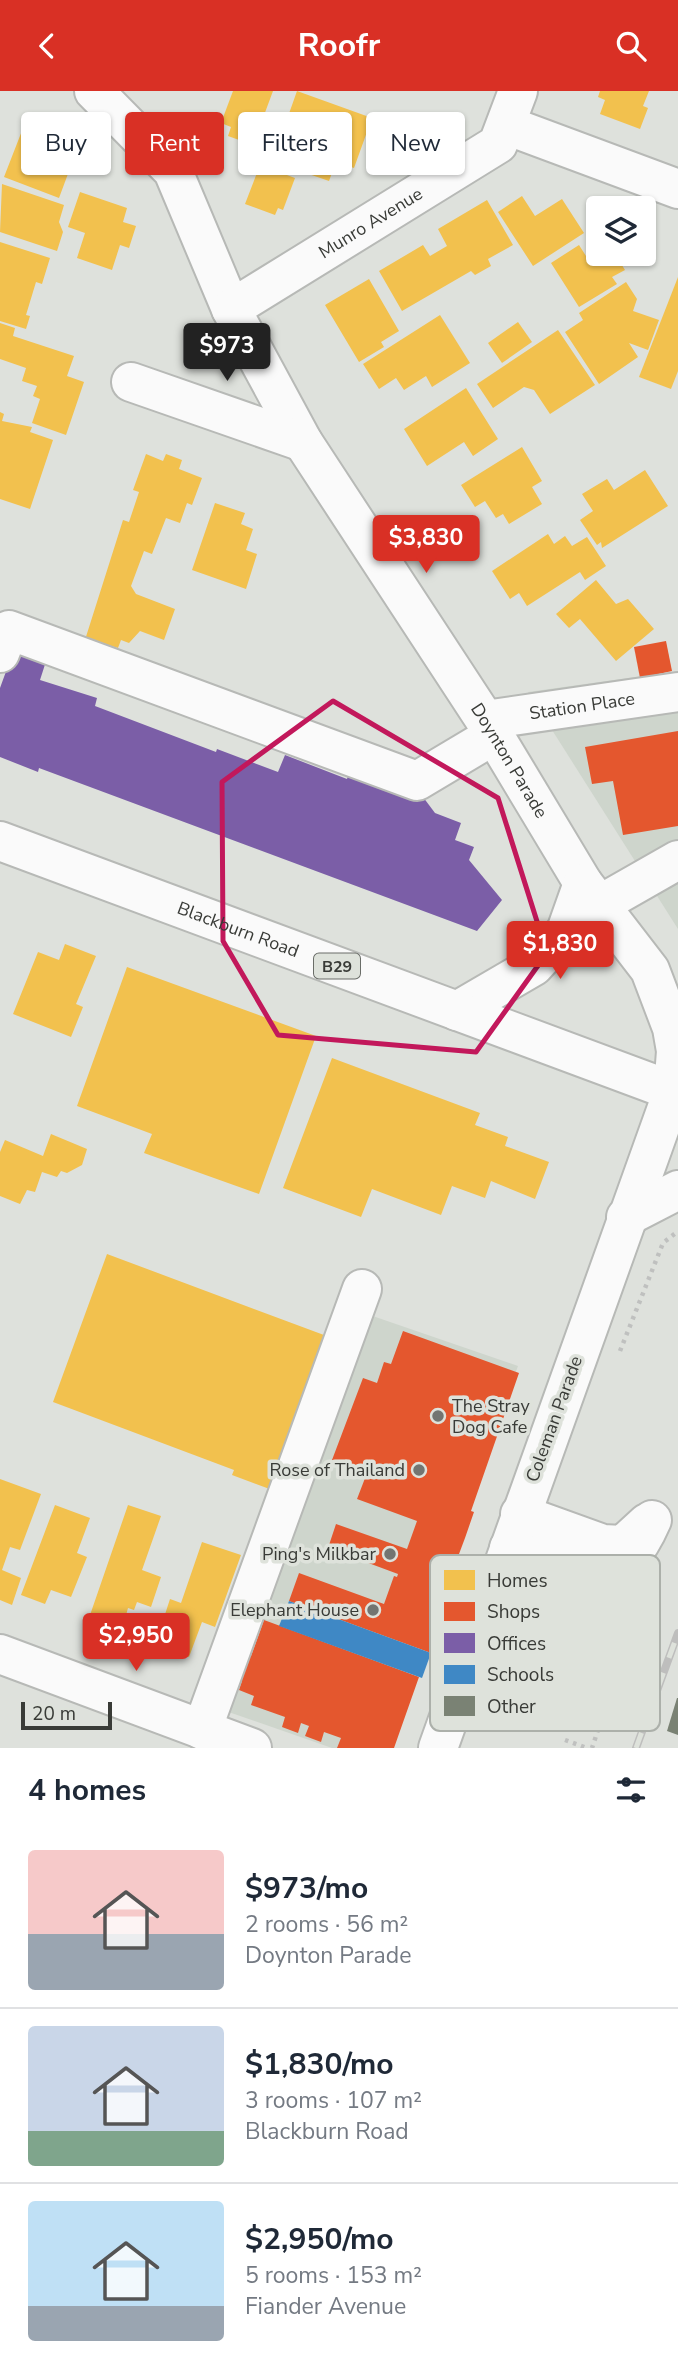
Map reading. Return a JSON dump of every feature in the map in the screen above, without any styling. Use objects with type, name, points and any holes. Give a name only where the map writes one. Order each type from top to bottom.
[{"type":"street","name":"Doynton Parade","points":[[94,91],[173,171],[231,309],[303,442],[489,728],[591,894],[650,970],[672,1028],[676,1051],[676,1093]]},
{"type":"street","name":"Munro Avenue","points":[[231,309],[498,144],[512,108]]},
{"type":"street","points":[[512,108],[678,189]]},
{"type":"street","points":[[131,382],[303,442]]},
{"type":"street","points":[[0,653],[9,629],[417,781],[489,728]]},
{"type":"street","name":"Station Place","points":[[489,728],[678,692]]},
{"type":"street","name":"Blackburn Road","points":[[0,841],[676,1093]]},
{"type":"street","points":[[457,1011],[534,966],[566,931],[591,894],[678,860]]},
{"type":"street","name":"Coleman Parade","points":[[506,1555],[626,1217],[676,1093]]},
{"type":"street","points":[[626,1217],[678,1190]]},
{"type":"street","points":[[202,1730],[362,1289]]},
{"type":"street","points":[[0,1654],[251,1748]]},
{"type":"street","name":"Coleman Parade","points":[[438,1748],[444,1731]]},
{"type":"path","points":[[565,1740],[589,1748],[597,1731]]},
{"type":"highlighted area","points":[[333,701],[498,798],[547,953],[476,1052],[278,1035],[223,941],[222,782]]},
{"type":"shaded area","points":[[678,671],[678,929],[528,692]]},
{"type":"shaded area","points":[[361,1312],[518,1366],[449,1555],[430,1555],[430,1608],[379,1748],[332,1748],[217,1708]]},
{"type":"building: Homes","points":[[233,91],[273,91],[265,112],[238,112],[238,140],[228,136],[231,127],[224,124],[224,115]]},
{"type":"building: Homes","points":[[297,91],[366,116],[366,135],[354,168],[352,112],[290,112]]},
{"type":"building: Homes","points":[[600,91],[649,91],[643,106],[648,108],[640,129],[600,114],[605,100],[598,97]]},
{"type":"building: Homes","points":[[21,133],[21,175],[68,175],[59,198],[4,177]]},
{"type":"building: Homes","points":[[256,175],[287,175],[295,178],[283,210],[278,208],[275,215],[245,204]]},
{"type":"building: Homes","points":[[312,175],[331,175],[329,181]]},
{"type":"building: Homes","points":[[2,184],[64,205],[59,222],[63,232],[57,251],[0,232]]},
{"type":"building: Homes","points":[[80,192],[127,208],[123,222],[136,226],[129,248],[120,245],[112,270],[77,258],[85,233],[68,227]]},
{"type":"building: Homes","points":[[522,196],[535,216],[562,199],[584,233],[533,266],[498,212]]},
{"type":"building: Homes","points":[[487,200],[513,245],[488,259],[491,266],[475,275],[471,271],[402,311],[379,271],[423,245],[430,256],[447,246],[438,229]]},
{"type":"building: Homes","points":[[0,242],[50,258],[42,284],[36,282],[26,315],[30,316],[26,329],[0,321]]},
{"type":"building: Homes","points":[[579,245],[586,256],[586,266],[622,266],[625,270],[612,277],[617,284],[579,307],[551,263]]},
{"type":"building: Homes","points":[[678,277],[678,371],[671,389],[639,377]]},
{"type":"building: Homes","points":[[369,279],[399,331],[381,342],[384,347],[359,362],[325,305]]},
{"type":"building: Homes","points":[[626,282],[637,299],[633,311],[659,320],[648,350],[629,343],[638,357],[599,384],[565,332],[583,320],[579,313]]},
{"type":"building: Homes","points":[[440,315],[470,363],[432,387],[426,376],[404,390],[396,378],[379,389],[363,364]]},
{"type":"building: Homes","points":[[518,322],[532,342],[502,363],[488,343]]},
{"type":"building: Homes","points":[[0,323],[15,328],[13,336],[74,356],[67,376],[84,382],[66,435],[32,423],[40,399],[33,396],[37,386],[22,381],[26,368],[0,359]]},
{"type":"building: Homes","points":[[558,330],[595,385],[550,414],[534,390],[524,387],[493,408],[477,384]]},
{"type":"building: Homes","points":[[466,388],[498,439],[473,456],[464,442],[427,466],[404,429]]},
{"type":"building: Homes","points":[[0,412],[4,414],[2,421],[32,427],[30,432],[53,440],[30,509],[0,499]]},
{"type":"building: Homes","points":[[522,447],[542,481],[532,487],[542,504],[509,524],[503,514],[496,518],[485,501],[475,507],[461,485]]},
{"type":"building: Homes","points":[[146,454],[163,461],[166,454],[182,460],[179,469],[202,478],[192,505],[187,503],[180,523],[166,518],[152,554],[144,551],[131,586],[136,594],[175,609],[164,640],[140,631],[129,643],[121,640],[118,648],[108,645],[106,651],[84,643],[123,520],[129,522],[139,492],[133,490]]},
{"type":"building: Homes","points":[[645,470],[668,506],[602,548],[601,542],[597,545],[580,520],[593,511],[582,494],[607,479],[614,490]]},
{"type":"building: Homes","points":[[215,503],[245,513],[241,524],[253,529],[246,550],[257,554],[246,589],[192,570]]},
{"type":"building: Homes","points":[[548,534],[554,544],[565,536],[572,546],[587,537],[606,566],[585,580],[580,572],[527,606],[519,593],[510,599],[492,571]]},
{"type":"building: Homes","points":[[596,580],[616,604],[628,599],[654,629],[616,661],[580,619],[569,628],[556,614]]},
{"type":"building: Homes","points":[[65,944],[96,956],[76,1004],[83,1007],[71,1037],[13,1014],[38,952],[59,960]]},
{"type":"building: Homes","points":[[127,967],[316,1036],[259,1194],[144,1153],[152,1134],[77,1106]]},
{"type":"building: Homes","points":[[332,1058],[480,1113],[475,1125],[508,1137],[505,1146],[549,1162],[535,1199],[491,1181],[485,1198],[452,1186],[441,1215],[372,1189],[361,1217],[283,1188]]},
{"type":"building: Homes","points":[[51,1134],[87,1149],[82,1165],[67,1173],[61,1171],[57,1177],[42,1172],[35,1192],[27,1190],[20,1204],[0,1196],[0,1152],[5,1140],[43,1156]]},
{"type":"building: Homes","points":[[107,1254],[332,1338],[275,1491],[232,1475],[234,1470],[53,1402]]},
{"type":"building: Homes","points":[[0,1479],[41,1494],[20,1550],[10,1547],[2,1570],[21,1578],[12,1605],[0,1600]]},
{"type":"building: Homes","points":[[55,1505],[90,1518],[77,1553],[87,1557],[71,1597],[51,1590],[45,1604],[21,1595]]},
{"type":"building: Homes","points":[[128,1505],[161,1516],[142,1570],[161,1577],[151,1607],[137,1602],[134,1610],[128,1608],[125,1619],[116,1616],[112,1625],[89,1618]]},
{"type":"building: Homes","points":[[202,1542],[241,1555],[215,1627],[202,1622],[189,1657],[155,1645],[170,1599],[181,1603]]},
{"type":"building: Shops","points":[[666,641],[672,671],[640,678],[634,647]]},
{"type":"building: Shops","points":[[678,731],[678,826],[623,835],[613,781],[592,784],[585,747]]},
{"type":"building: Shops","points":[[403,1331],[519,1373],[471,1511],[474,1512],[459,1555],[430,1555],[430,1653],[289,1601],[299,1573],[384,1604],[394,1576],[397,1577],[398,1574],[328,1548],[336,1524],[407,1549],[417,1521],[357,1499],[367,1473],[332,1460],[363,1378],[377,1383],[384,1362],[391,1364]]},
{"type":"building: Shops","points":[[264,1620],[419,1677],[394,1748],[337,1748],[341,1738],[324,1732],[321,1742],[305,1736],[309,1726],[301,1723],[298,1733],[282,1727],[285,1717],[251,1705],[254,1696],[239,1690],[242,1681],[225,1675],[234,1649],[251,1656]]},
{"type":"building: Offices","points":[[49,652],[40,680],[97,698],[95,706],[216,752],[217,749],[278,772],[285,755],[347,779],[351,767],[420,793],[435,813],[461,823],[455,840],[474,847],[469,860],[502,900],[477,931],[39,768],[38,772],[0,757],[0,688],[12,655]]},
{"type":"building: Schools","points":[[289,1601],[430,1653],[430,1656],[422,1678],[279,1626]]},
{"type":"building: Other","points":[[678,1698],[678,1735],[667,1731]]},
{"type":"railway","points":[[660,1682],[678,1633]]},
{"type":"railway","points":[[636,1748],[642,1731]]},
{"type":"place","name":"The Stray Dog Cafe","points":[[438,1416]]},
{"type":"place","name":"Rose of Thailand","points":[[419,1470]]},
{"type":"place","name":"Ping's Milkbar","points":[[390,1554]]},
{"type":"place","name":"Elephant House","points":[[373,1610]]}]
